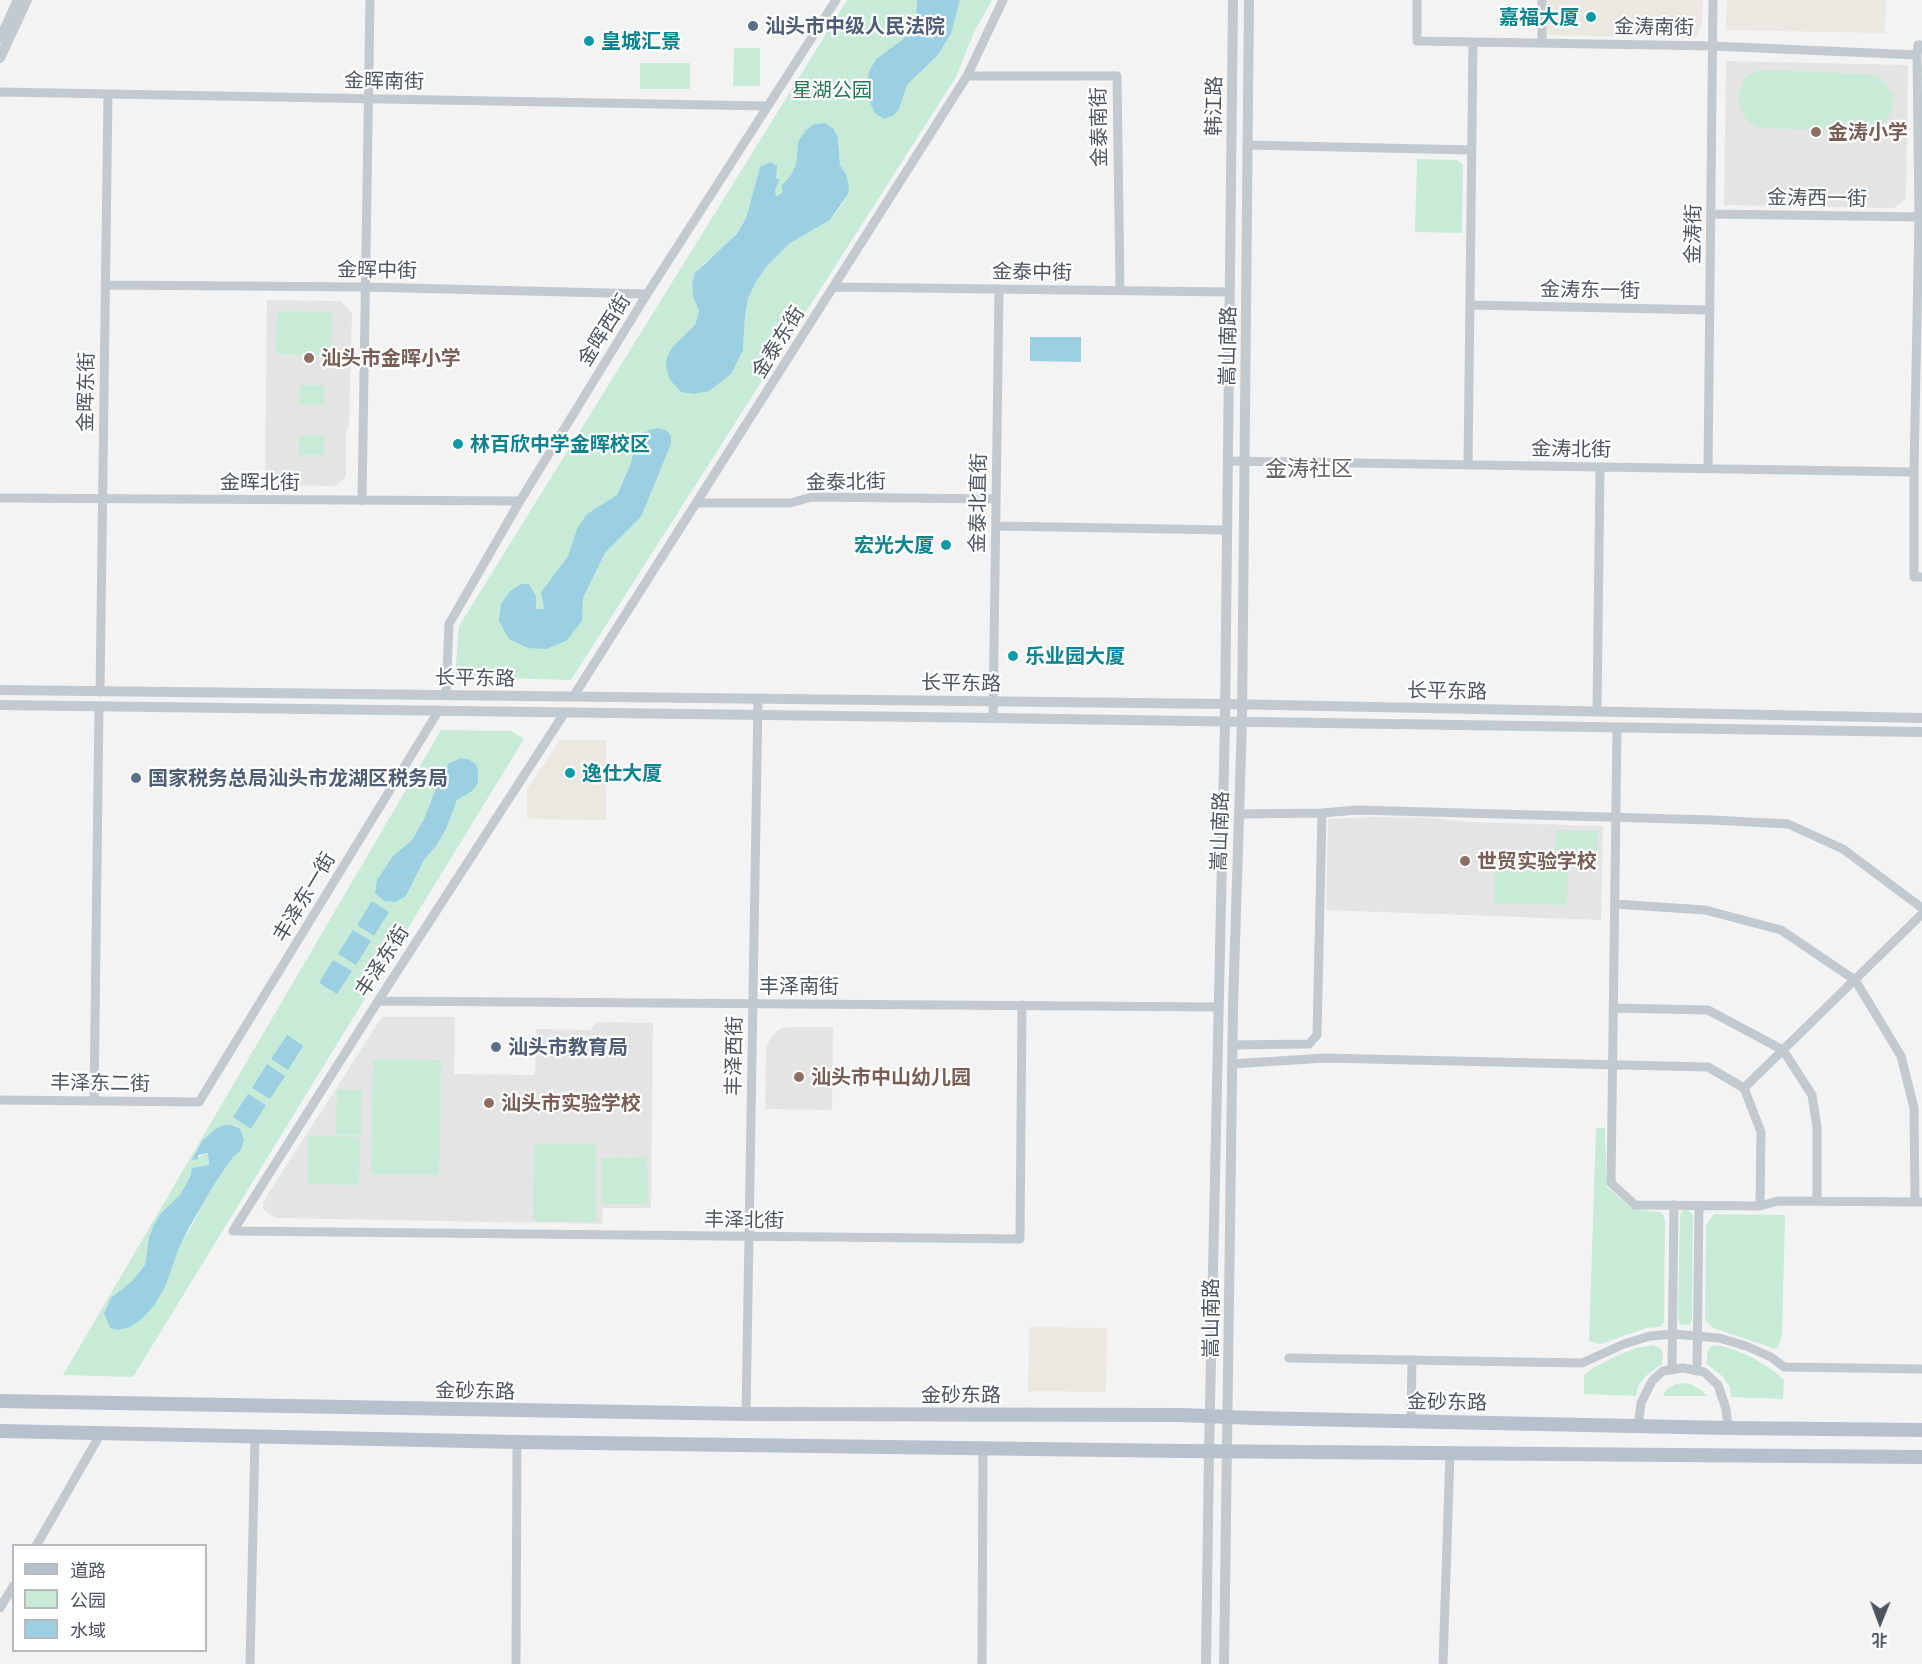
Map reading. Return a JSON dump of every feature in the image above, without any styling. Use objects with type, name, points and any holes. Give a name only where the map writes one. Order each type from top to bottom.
[{"type":"main road","name":"金砂东路","points":[[0,1401],[746,1414],[1181,1415],[1728,1428],[1922,1430]]},
{"type":"main road","points":[[0,1431],[517,1442],[1922,1457]]},
{"type":"street","points":[[0,39],[18,0]]},
{"type":"street","points":[[0,58],[27,0]]},
{"type":"street","points":[[362,501],[370,0]]},
{"type":"street","name":"金晖西街","points":[[446,695],[448,624],[520,501],[647,294],[836,0]]},
{"type":"street","name":"金泰东街","points":[[573,697],[967,76],[1003,0]]},
{"type":"street","name":"韩江路","points":[[1231,212],[1233,0]]},
{"type":"street","name":"嵩山南路","points":[[1224,1664],[1232,1046],[1242,721],[1249,0]]},
{"type":"street","name":"金涛南街","points":[[1417,0],[1417,41],[1713,46],[1917,55]]},
{"type":"street","points":[[1542,0],[1542,43]]},
{"type":"street","name":"金涛街","points":[[1708,469],[1713,0]]},
{"type":"street","points":[[1468,465],[1473,42]]},
{"type":"street","points":[[1922,45],[1918,45],[1917,55],[1920,217],[1914,472],[1914,577],[1922,577]]},
{"type":"street","name":"金泰南街","points":[[967,76],[1117,75],[1120,291]]},
{"type":"street","name":"金晖南街","points":[[0,92],[766,106]]},
{"type":"street","name":"金晖东街","points":[[99,692],[108,94]]},
{"type":"street","points":[[1247,145],[1472,150]]},
{"type":"street","name":"嵩山南路","points":[[1206,1664],[1225,721],[1231,212]]},
{"type":"street","name":"金涛西一街","points":[[1711,214],[1920,217]]},
{"type":"street","name":"金晖中街","points":[[105,285],[365,287],[647,294]]},
{"type":"street","name":"金泰中街","points":[[834,287],[1230,292]]},
{"type":"street","name":"金泰北直街","points":[[993,718],[999,289]]},
{"type":"street","name":"金涛东一街","points":[[1470,306],[1710,310]]},
{"type":"street","name":"金涛北街","points":[[1228,461],[1914,472]]},
{"type":"street","points":[[1597,711],[1600,467]]},
{"type":"street","name":"金泰北街","points":[[697,503],[790,502],[812,497],[996,499]]},
{"type":"street","name":"金晖北街","points":[[0,498],[520,501]]},
{"type":"street","points":[[996,526],[1227,530]]},
{"type":"street","name":"长平东路","points":[[0,690],[1225,704],[1922,718]]},
{"type":"street","name":"丰泽西街","points":[[746,1414],[758,699]]},
{"type":"street","name":"长平东路","points":[[0,705],[1922,732]]},
{"type":"street","points":[[94,1101],[99,706]]},
{"type":"street","name":"丰泽东一街","points":[[200,1102],[439,710]]},
{"type":"street","name":"丰泽东街","points":[[233,1231],[565,712]]},
{"type":"street","points":[[1615,904],[1705,910],[1781,930],[1855,980],[1901,1056],[1904,1066],[1914,1108],[1919,1202],[1778,1201],[1760,1206],[1635,1205],[1611,1183],[1617,727]]},
{"type":"street","points":[[1239,814],[1322,813],[1357,810],[1788,824],[1843,849],[1922,908]]},
{"type":"street","points":[[1232,1046],[1309,1044],[1317,1035],[1322,813]]},
{"type":"street","points":[[1744,1088],[1922,914]]},
{"type":"street","name":"丰泽南街","points":[[378,1001],[1218,1006]]},
{"type":"street","name":"丰泽北街","points":[[233,1231],[1020,1239],[1022,1005]]},
{"type":"street","points":[[1613,1008],[1708,1010],[1783,1050],[1812,1095],[1817,1127],[1817,1201]]},
{"type":"street","points":[[1232,1064],[1325,1058],[1708,1067],[1744,1088],[1761,1132],[1760,1206]]},
{"type":"street","name":"丰泽东二街","points":[[0,1100],[200,1102]]},
{"type":"street","points":[[1672,1370],[1674,1205]]},
{"type":"street","points":[[1697,1371],[1699,1206]]},
{"type":"street","points":[[1289,1358],[1582,1363],[1624,1344],[1650,1336],[1673,1334],[1698,1335],[1746,1346],[1772,1358],[1784,1367],[1922,1369]]},
{"type":"street","points":[[1411,1421],[1412,1360]]},
{"type":"street","points":[[1638,1426],[1641,1403],[1652,1382],[1663,1371],[1683,1368],[1704,1372],[1718,1385],[1726,1409],[1728,1428]]},
{"type":"street","points":[[37,1544],[101,1433]]},
{"type":"street","points":[[250,1664],[255,1436]]},
{"type":"street","points":[[516,1664],[517,1442]]},
{"type":"street","points":[[982,1664],[983,1448]]},
{"type":"street","points":[[1443,1664],[1450,1453]]},
{"type":"street","points":[[0,1608],[12,1588]]},
{"type":"shaded area","points":[[1547,0],[1703,0],[1702,24],[1698,34],[1693,38],[1547,35]]},
{"type":"shaded area","points":[[1727,0],[1886,0],[1885,33],[1726,30]]},
{"type":"shaded area","name":"金涛小学","points":[[1726,61],[1908,65],[1906,198],[1895,208],[1724,205]]},
{"type":"shaded area","name":"汕头市金晖小学","points":[[267,300],[341,301],[352,313],[346,476],[336,486],[265,485]]},
{"type":"shaded area","points":[[560,740],[606,740],[606,820],[527,819],[527,789]]},
{"type":"shaded area","name":"世贸实验学校","points":[[1373,817],[1603,826],[1601,920],[1326,910],[1328,819]]},
{"type":"shaded area","name":"汕头市实验学校","points":[[382,1017],[455,1017],[454,1074],[535,1075],[536,1029],[590,1030],[598,1022],[653,1023],[651,1208],[603,1208],[602,1224],[277,1218],[269,1214],[263,1209],[263,1203],[268,1194]]},
{"type":"shaded area","name":"汕头市中山幼儿园","points":[[833,1027],[832,1110],[765,1109],[766,1046],[781,1028]]},
{"type":"shaded area","points":[[1029,1327],[1107,1328],[1106,1392],[1028,1391]]},
{"type":"green space","name":"星湖公园","points":[[847,0],[917,0],[916,15],[910,31],[902,40],[876,59],[869,71],[866,85],[903,96],[907,85],[938,55],[951,34],[960,0],[992,0],[975,30],[956,77],[571,680],[455,677],[459,626]],"holes":[[[824,123],[834,129],[838,138],[840,165],[846,174],[848,194],[839,209],[830,220],[790,243],[767,266],[756,282],[748,299],[743,350],[673,346],[695,325],[699,311],[693,297],[692,284],[703,264],[727,246],[737,234],[746,218],[760,167],[779,179],[775,190],[776,196],[783,192],[782,185],[791,175],[796,164],[798,142],[814,124]],[[658,428],[671,444],[641,517],[605,553],[583,598],[582,621],[501,604],[536,596],[536,610],[544,609],[541,592],[568,556],[577,529],[617,495],[631,463],[637,437]]]},
{"type":"green space","points":[[734,48],[760,48],[760,86],[733,86]]},
{"type":"green space","points":[[640,63],[690,63],[690,89],[640,89]]},
{"type":"green space","points":[[1761,70],[1870,74],[1880,78],[1890,90],[1893,95],[1892,110],[1885,122],[1868,131],[1760,128],[1748,122],[1738,96],[1744,79],[1749,74]]},
{"type":"green space","points":[[1417,159],[1457,160],[1463,165],[1462,233],[1415,232]]},
{"type":"green space","points":[[277,311],[332,312],[331,355],[276,354]]},
{"type":"green space","points":[[300,385],[324,385],[324,405],[299,404]]},
{"type":"green space","points":[[299,435],[324,436],[324,455],[299,455]]},
{"type":"green space","points":[[441,730],[511,731],[524,739],[133,1377],[63,1375]],"holes":[[[461,758],[475,763],[479,777],[471,792],[457,800],[447,827],[437,845],[424,860],[406,896],[393,856],[412,840],[449,763]],[[225,1125],[241,1150],[233,1157],[215,1183],[178,1250],[104,1313],[111,1298],[132,1281],[145,1265],[149,1237],[161,1213],[180,1195],[191,1175],[209,1165],[208,1153],[192,1160],[202,1141],[216,1128]]]},
{"type":"green space","points":[[1556,830],[1598,831],[1597,852],[1555,851]]},
{"type":"green space","points":[[1495,863],[1568,865],[1567,905],[1494,903]]},
{"type":"green space","points":[[373,1059],[441,1060],[439,1175],[371,1174]]},
{"type":"green space","points":[[337,1089],[362,1090],[361,1135],[336,1135]]},
{"type":"green space","points":[[1596,1128],[1605,1128],[1607,1187],[1632,1209],[1660,1212],[1665,1222],[1664,1322],[1661,1327],[1646,1328],[1600,1344],[1589,1341]]},
{"type":"green space","points":[[308,1136],[360,1137],[359,1185],[308,1184]]},
{"type":"green space","points":[[534,1144],[596,1144],[596,1222],[533,1221]]},
{"type":"green space","points":[[647,1157],[648,1204],[602,1204],[601,1158]]},
{"type":"green space","points":[[1683,1210],[1689,1210],[1693,1215],[1692,1320],[1689,1325],[1681,1325],[1678,1319],[1680,1215]]},
{"type":"green space","points":[[1714,1214],[1785,1215],[1782,1336],[1777,1348],[1713,1328],[1705,1320],[1706,1225]]},
{"type":"green space","points":[[1653,1345],[1660,1348],[1663,1353],[1662,1364],[1647,1375],[1638,1386],[1636,1396],[1584,1394],[1584,1375],[1595,1367],[1637,1348]]},
{"type":"green space","points":[[1717,1345],[1753,1358],[1774,1371],[1784,1380],[1783,1399],[1731,1397],[1730,1387],[1721,1375],[1707,1364],[1707,1352],[1710,1347]]},
{"type":"green space","points":[[1682,1383],[1691,1384],[1707,1396],[1663,1396],[1667,1389]]},
{"type":"water","points":[[917,0],[960,0],[951,34],[938,55],[907,85],[899,109],[894,115],[884,119],[875,113],[867,97],[866,85],[869,71],[876,59],[902,40],[910,31],[916,15]]},
{"type":"water","points":[[825,123],[834,129],[838,138],[840,165],[846,174],[848,194],[830,220],[790,243],[767,266],[756,282],[748,299],[743,350],[731,374],[709,391],[694,394],[681,392],[670,380],[666,367],[667,357],[673,346],[695,325],[699,311],[693,297],[692,284],[695,273],[737,234],[746,218],[760,167],[771,162],[777,166],[776,178],[780,179],[775,190],[776,196],[782,193],[782,185],[791,175],[796,164],[798,142],[806,130],[814,124]]},
{"type":"water","points":[[1030,337],[1081,337],[1081,362],[1030,361]]},
{"type":"water","points":[[658,428],[667,431],[671,436],[671,444],[641,517],[605,553],[583,598],[582,621],[566,641],[546,649],[528,648],[509,639],[499,621],[501,604],[510,591],[521,584],[529,584],[536,596],[536,609],[544,609],[541,592],[568,556],[577,529],[587,514],[617,495],[631,463],[637,437]]},
{"type":"water","points":[[461,758],[475,763],[478,769],[478,783],[471,792],[457,800],[447,827],[437,845],[424,860],[406,896],[395,902],[384,901],[375,893],[377,880],[393,856],[412,840],[449,763]]},
{"type":"water","points":[[372,901],[389,912],[374,936],[357,925]]},
{"type":"water","points":[[353,930],[371,941],[356,965],[338,954]]},
{"type":"water","points":[[333,960],[352,971],[337,994],[319,983]]},
{"type":"water","points":[[287,1035],[303,1046],[288,1070],[271,1059]]},
{"type":"water","points":[[267,1064],[285,1076],[270,1099],[252,1088]]},
{"type":"water","points":[[248,1094],[266,1105],[251,1129],[233,1117]]},
{"type":"water","points":[[225,1125],[240,1129],[244,1139],[241,1150],[233,1157],[215,1183],[190,1226],[178,1250],[165,1287],[143,1318],[130,1327],[118,1330],[110,1328],[104,1313],[111,1298],[132,1281],[145,1265],[149,1237],[154,1225],[161,1213],[180,1195],[191,1175],[192,1168],[209,1165],[208,1153],[198,1155],[198,1159],[192,1160],[202,1141],[216,1128]]},
{"type":"place","name":"嘉福大厦","points":[[1591,17]]},
{"type":"place","name":"汕头市中级人民法院","points":[[753,26]]},
{"type":"place","name":"皇城汇景","points":[[589,41]]},
{"type":"place","name":"金涛小学","points":[[1816,132]]},
{"type":"place","name":"汕头市金晖小学","points":[[309,358]]},
{"type":"place","name":"林百欣中学金晖校区","points":[[458,444]]},
{"type":"place","name":"宏光大厦","points":[[946,545]]},
{"type":"place","name":"乐业园大厦","points":[[1013,656]]},
{"type":"place","name":"逸仕大厦","points":[[570,773]]},
{"type":"place","name":"国家税务总局汕头市龙湖区税务局","points":[[136,778]]},
{"type":"place","name":"世贸实验学校","points":[[1465,861]]},
{"type":"place","name":"汕头市教育局","points":[[496,1047]]},
{"type":"place","name":"汕头市中山幼儿园","points":[[799,1077]]},
{"type":"place","name":"汕头市实验学校","points":[[489,1103]]},
{"type":"district","name":"金涛社区","points":[[1309,469]]}]
